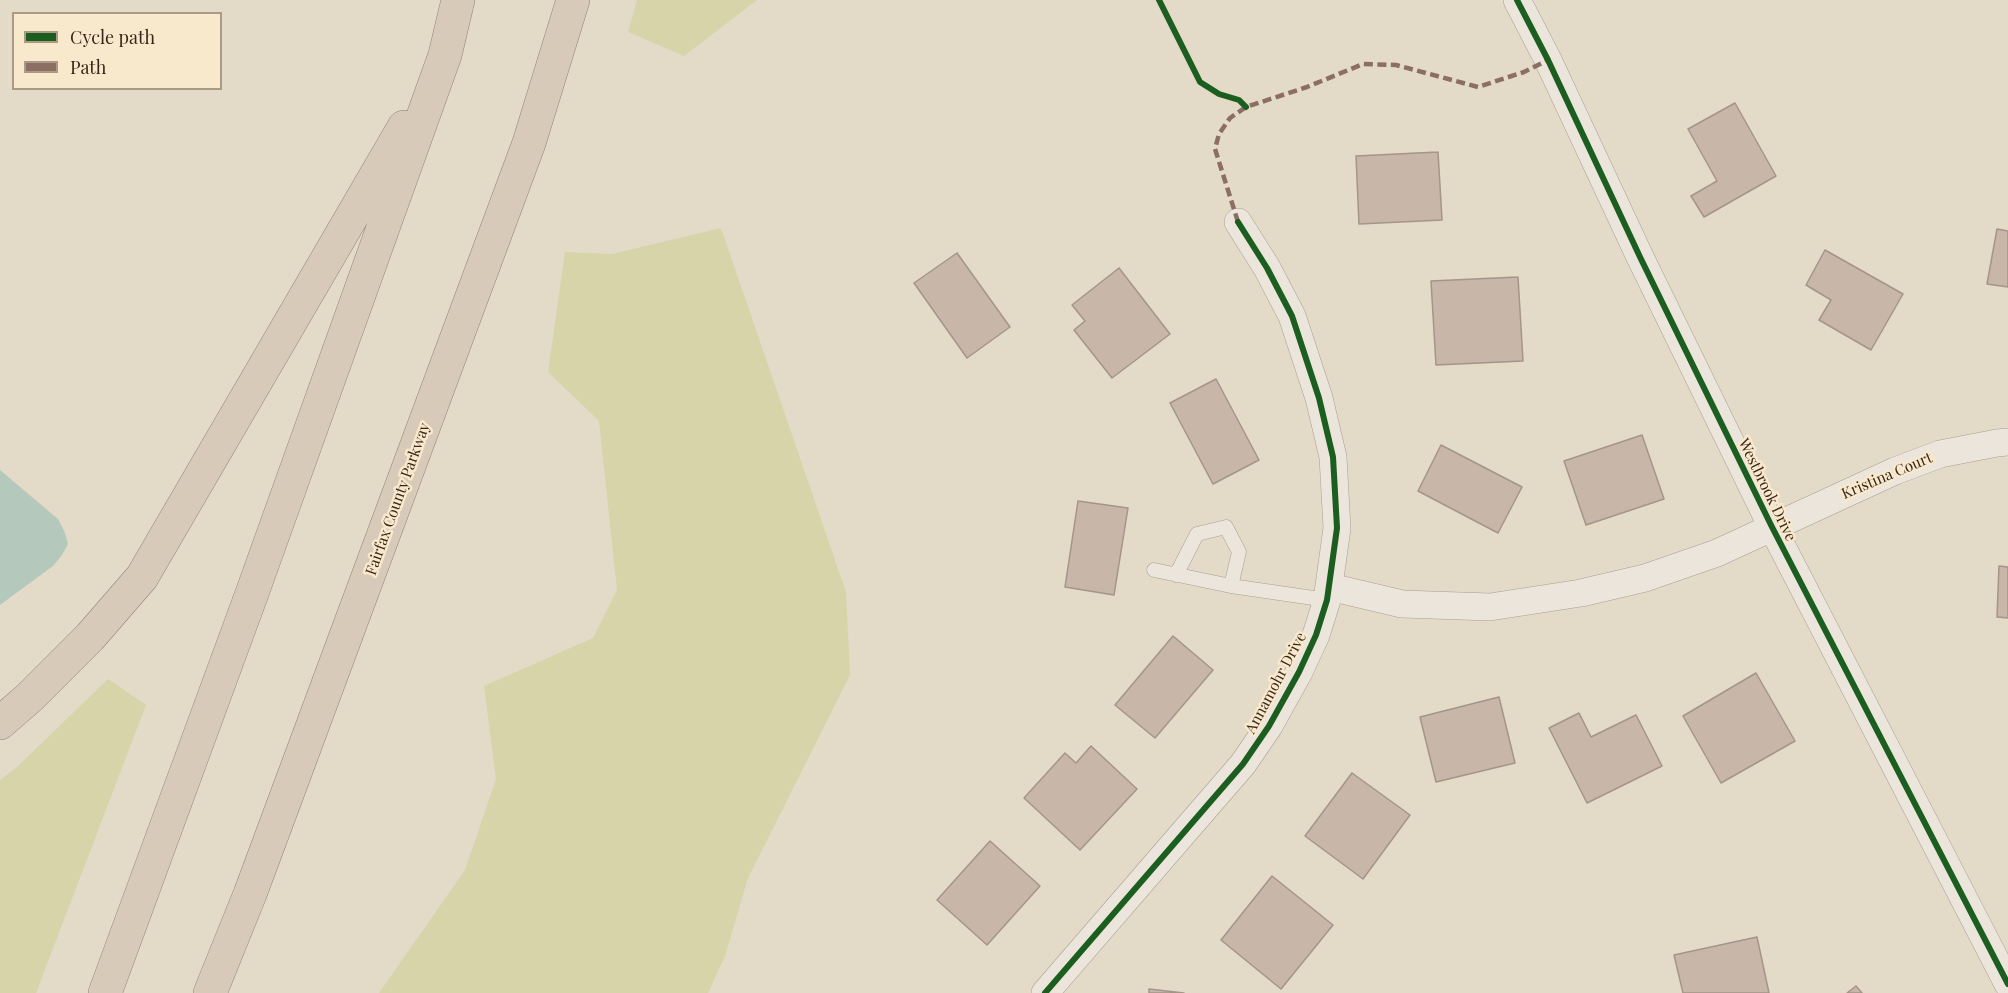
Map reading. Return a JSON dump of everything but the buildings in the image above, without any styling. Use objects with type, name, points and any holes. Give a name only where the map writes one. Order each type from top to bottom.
[{"type":"highway","points":[[105,993],[251,596],[445,55],[459,0]]},
{"type":"highway","name":"Fairfax County Parkway","points":[[210,993],[250,894],[530,142],[573,0]]},
{"type":"highway","points":[[0,723],[30,697],[90,637],[142,577],[445,55]]},
{"type":"highway","points":[[235,993],[250,894]]},
{"type":"street","name":"Westbrook Drive","points":[[1517,0],[1772,526],[2008,984]]},
{"type":"street","name":"Annamohr Drive","points":[[1045,993],[1243,764],[1269,726],[1299,672],[1316,635],[1329,593],[1337,528],[1334,469],[1319,398],[1292,316],[1267,268],[1238,222]]},
{"type":"street","name":"Kristina Court","points":[[1329,593],[1402,604],[1490,607],[1581,593],[1645,578],[1716,553],[1895,471],[1941,454],[1997,442],[2008,442]]},
{"type":"lane","points":[[1176,575],[1197,534],[1226,527],[1239,552],[1231,586]]},
{"type":"lane","points":[[1154,570],[1231,586],[1329,593]]},
{"type":"shaded area","points":[[637,0],[757,0],[684,56],[628,32]]},
{"type":"shaded area","points":[[721,228],[846,592],[850,675],[748,878],[725,956],[708,993],[379,993],[465,870],[496,779],[484,686],[593,638],[617,590],[599,421],[548,372],[565,252],[612,254]]},
{"type":"shaded area","points":[[0,470],[58,519],[68,544],[53,566],[0,605]]},
{"type":"shaded area","points":[[108,679],[146,705],[36,993],[0,993],[0,780],[16,768]]},
{"type":"marked path","points":[[1238,222],[1215,149],[1219,134],[1230,118],[1246,107],[1307,87],[1363,64],[1396,65],[1478,87],[1524,72],[1548,60]]},
{"type":"cycle path","points":[[1159,0],[1200,82],[1219,94],[1239,100],[1246,107]]},
{"type":"cycle path","points":[[1517,0],[1772,527],[2008,984]]},
{"type":"cycle path","points":[[1045,993],[1243,764],[1269,726],[1299,672],[1316,635],[1327,600],[1337,528],[1333,457],[1319,398],[1292,316],[1267,268],[1238,222]]}]
